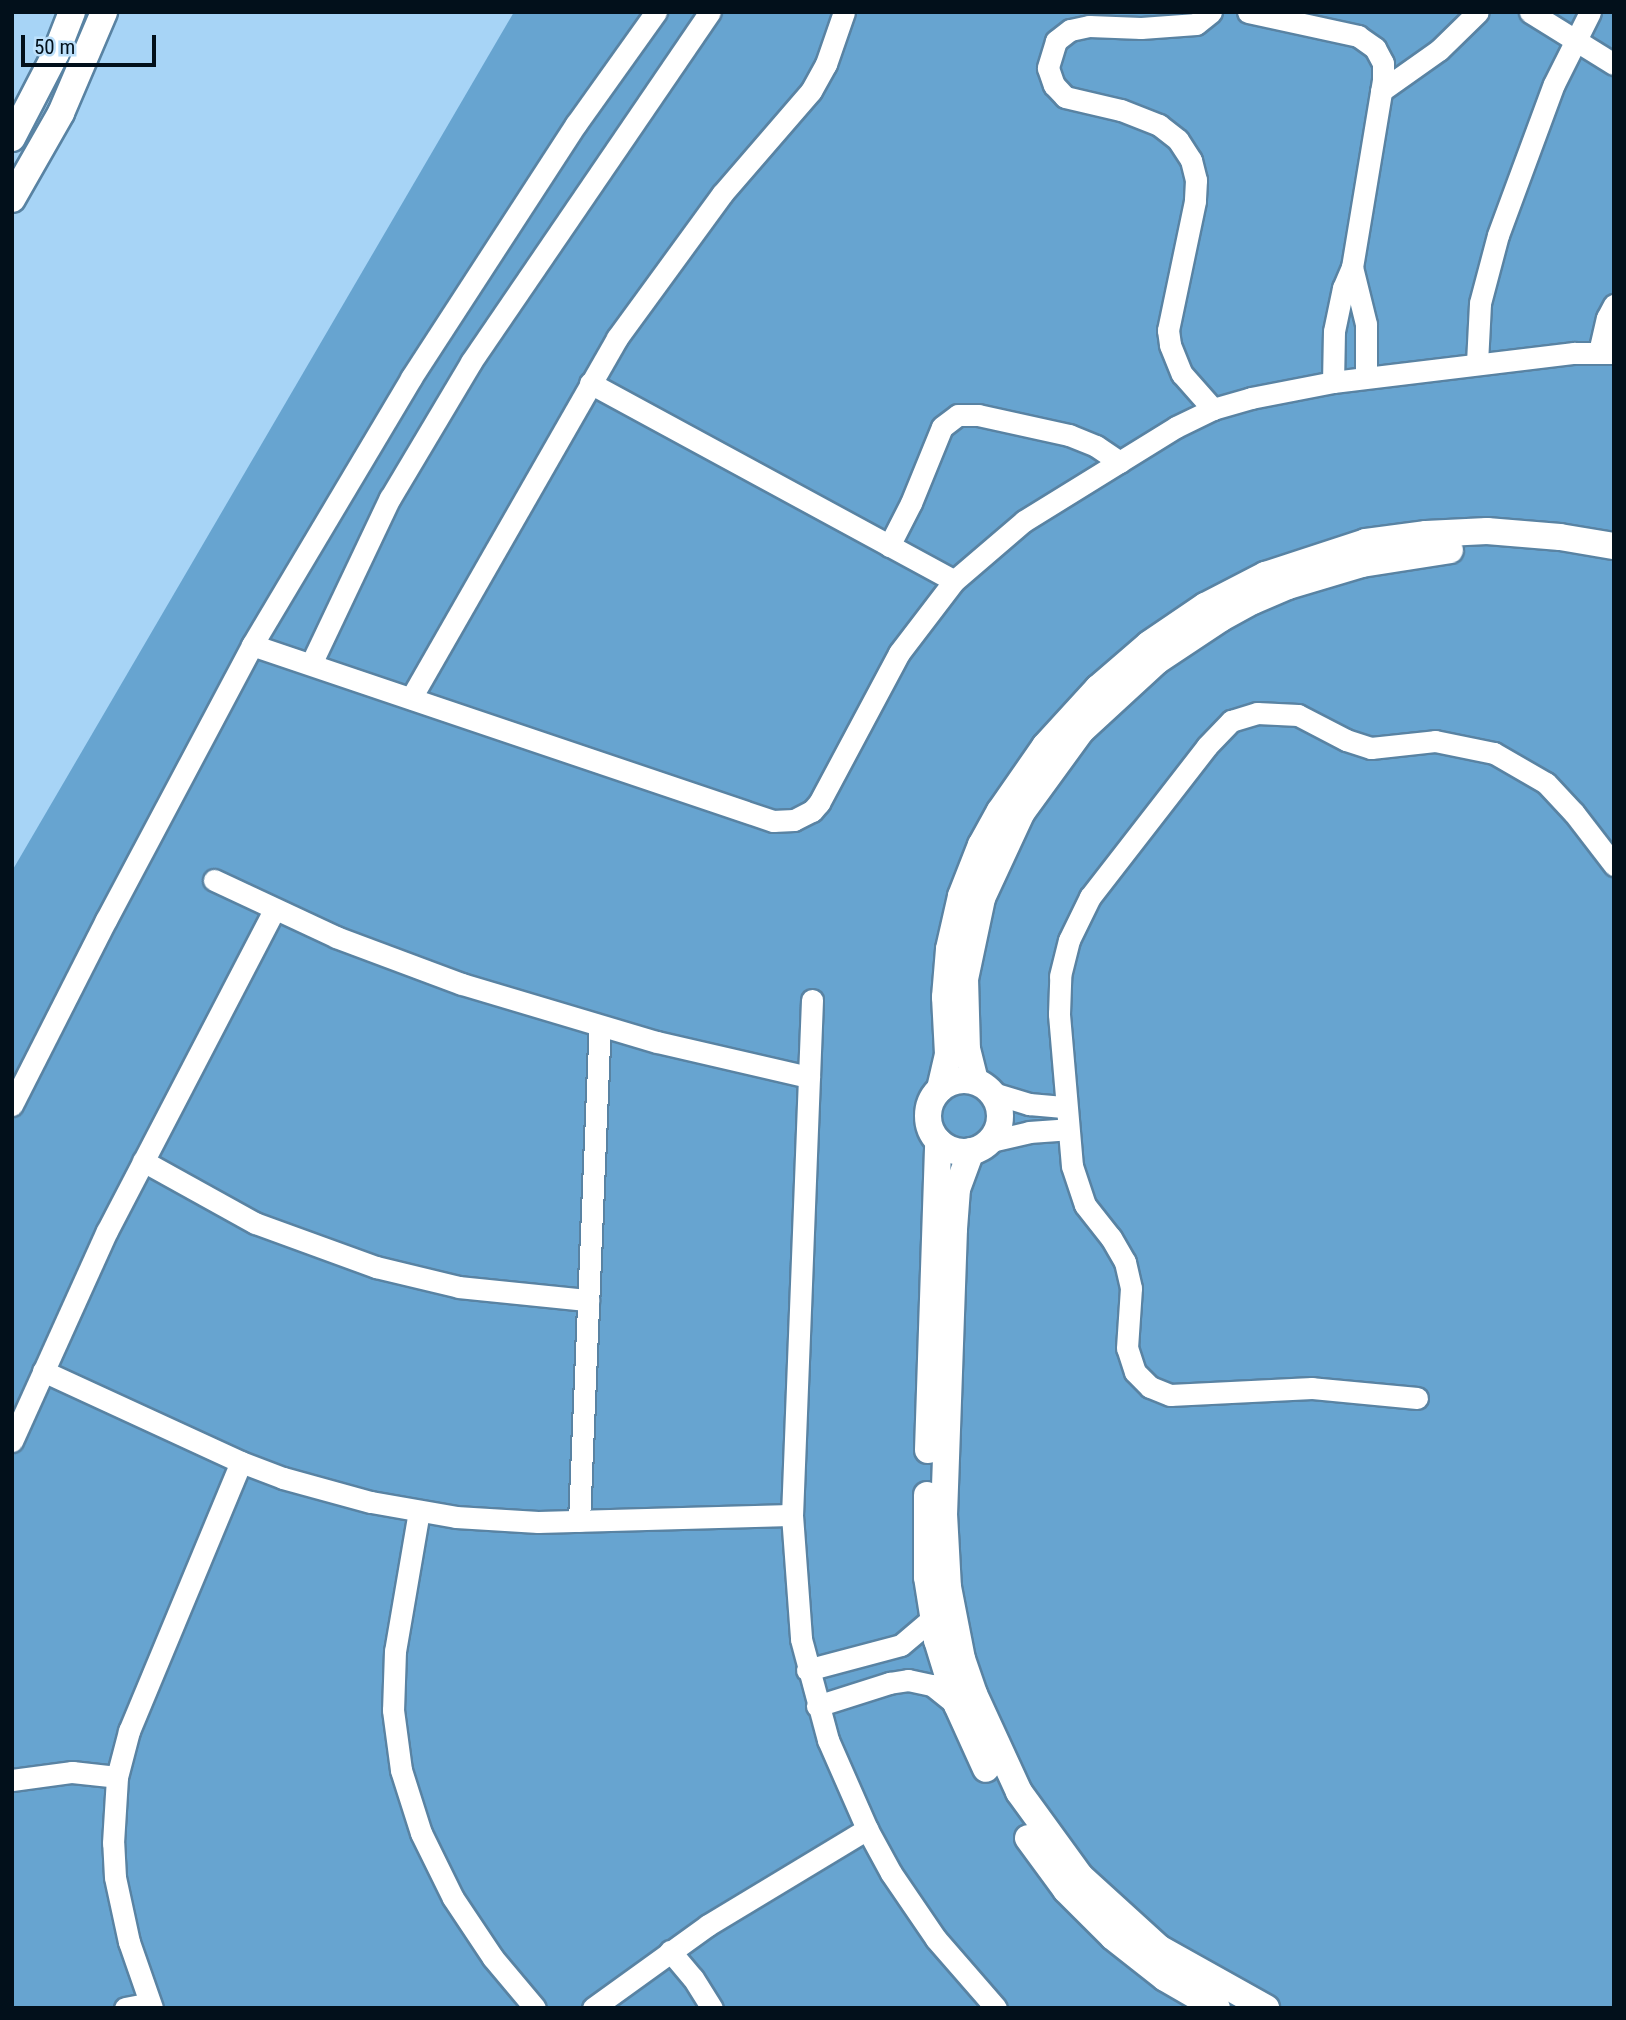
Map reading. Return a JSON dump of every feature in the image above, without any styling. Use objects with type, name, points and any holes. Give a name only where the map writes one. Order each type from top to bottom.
[{"type":"street","points":[[12,138],[56,53],[72,12]]},
{"type":"street","points":[[12,199],[61,113],[104,12]]},
{"type":"street","points":[[12,1105],[106,920],[252,645],[411,378],[576,124],[656,12]]},
{"type":"street","points":[[311,664],[390,498],[471,362],[710,12]]},
{"type":"street","points":[[411,698],[590,383],[685,241],[811,91],[826,64],[844,12]]},
{"type":"street","points":[[1211,12],[1196,24],[1141,28],[1089,19],[1056,41],[1048,58],[1054,85],[1072,100],[1121,110],[1159,125],[1178,140],[1191,160],[1196,180],[1195,201],[1168,330],[1170,345],[1182,374],[1213,409]]},
{"type":"street","points":[[1248,12],[1364,38],[1375,48],[1383,63],[1352,267],[1337,309],[1333,382]]},
{"type":"street","points":[[1381,90],[1439,50],[1478,12]]},
{"type":"street","points":[[1530,12],[1614,64]]},
{"type":"street","points":[[1477,363],[1480,303],[1495,245],[1534,133],[1590,12]]},
{"type":"street","points":[[1352,267],[1366,324],[1366,376]]},
{"type":"street","points":[[252,645],[773,821],[794,820],[803,817],[819,803],[899,653],[954,581],[1024,521],[1176,427],[1213,409],[1251,398],[1366,376],[1477,363],[1606,353],[1614,305]]},
{"type":"street","points":[[590,383],[954,581]]},
{"type":"street","points":[[889,546],[911,503],[942,427],[958,415],[978,415],[1069,435],[1096,446],[1120,462]]},
{"type":"street","points":[[940,1089],[948,1054],[945,997],[949,949],[961,896],[981,845],[1000,811],[1045,746],[1098,688],[1140,651],[1176,624],[1234,590],[1298,562],[1366,542],[1426,534],[1486,531],[1560,537],[1614,547]]},
{"type":"street","points":[[1266,2008],[1159,1948],[1080,1876],[1019,1792],[974,1694],[950,1599],[944,1514],[957,1189],[1000,1117],[967,1050],[965,979],[974,924],[992,871],[1022,812],[1060,757],[1105,706],[1157,661],[1209,625],[1253,601],[1300,582],[1362,564],[1438,551],[1487,548],[1550,551],[1614,563]]},
{"type":"street","points":[[1417,1398],[1312,1388],[1231,1390],[1181,1396],[1150,1388],[1135,1372],[1128,1357],[1131,1289],[1125,1262],[1079,1192],[1068,1129],[1059,995],[1064,958],[1075,925],[1090,897],[1207,747],[1231,721],[1257,713],[1284,713],[1311,720],[1346,740],[1371,748],[1435,741],[1494,753],[1546,783],[1574,813],[1614,865]]},
{"type":"street","points":[[214,880],[274,910],[436,975],[600,1026],[809,1077]]},
{"type":"street","points":[[12,1441],[143,1161],[274,910]]},
{"type":"street","points":[[812,1000],[792,1515],[797,1607],[807,1670],[839,1769],[891,1873],[936,1939],[996,2008]]},
{"type":"street","points":[[579,1521],[600,1026]]},
{"type":"street","points":[[1066,1107],[1028,1104],[957,1080],[933,1096],[928,1114],[933,1133],[939,1141],[953,1150],[981,1146],[1029,1132],[1068,1129]]},
{"type":"street","points":[[939,1141],[926,1544],[933,1618],[957,1705],[1002,1798],[1066,1890],[1138,1958],[1217,2008]]},
{"type":"street","points":[[143,1161],[256,1223],[366,1264],[459,1287],[588,1300]]},
{"type":"street","points":[[43,1371],[242,1462],[327,1491],[419,1511],[497,1521],[792,1515]]},
{"type":"street","points":[[125,2008],[151,2005],[129,1942],[115,1877],[113,1843],[117,1777],[129,1731],[242,1462]]},
{"type":"street","points":[[419,1511],[395,1651],[393,1710],[401,1770],[421,1833],[453,1898],[493,1958],[535,2008]]},
{"type":"street","points":[[807,1670],[901,1645],[933,1618]]},
{"type":"street","points":[[863,1657],[872,1689]]},
{"type":"street","points":[[817,1706],[900,1681],[922,1682],[942,1690],[957,1705]]},
{"type":"street","points":[[12,1780],[72,1772],[117,1777]]},
{"type":"street","points":[[593,2008],[670,1951],[760,1892],[867,1829]]},
{"type":"street","points":[[670,1951],[693,1978],[712,2008]]},
{"type":"shaded area","points":[[514,12],[1614,12],[1614,2008],[12,2008],[12,871]]}]
